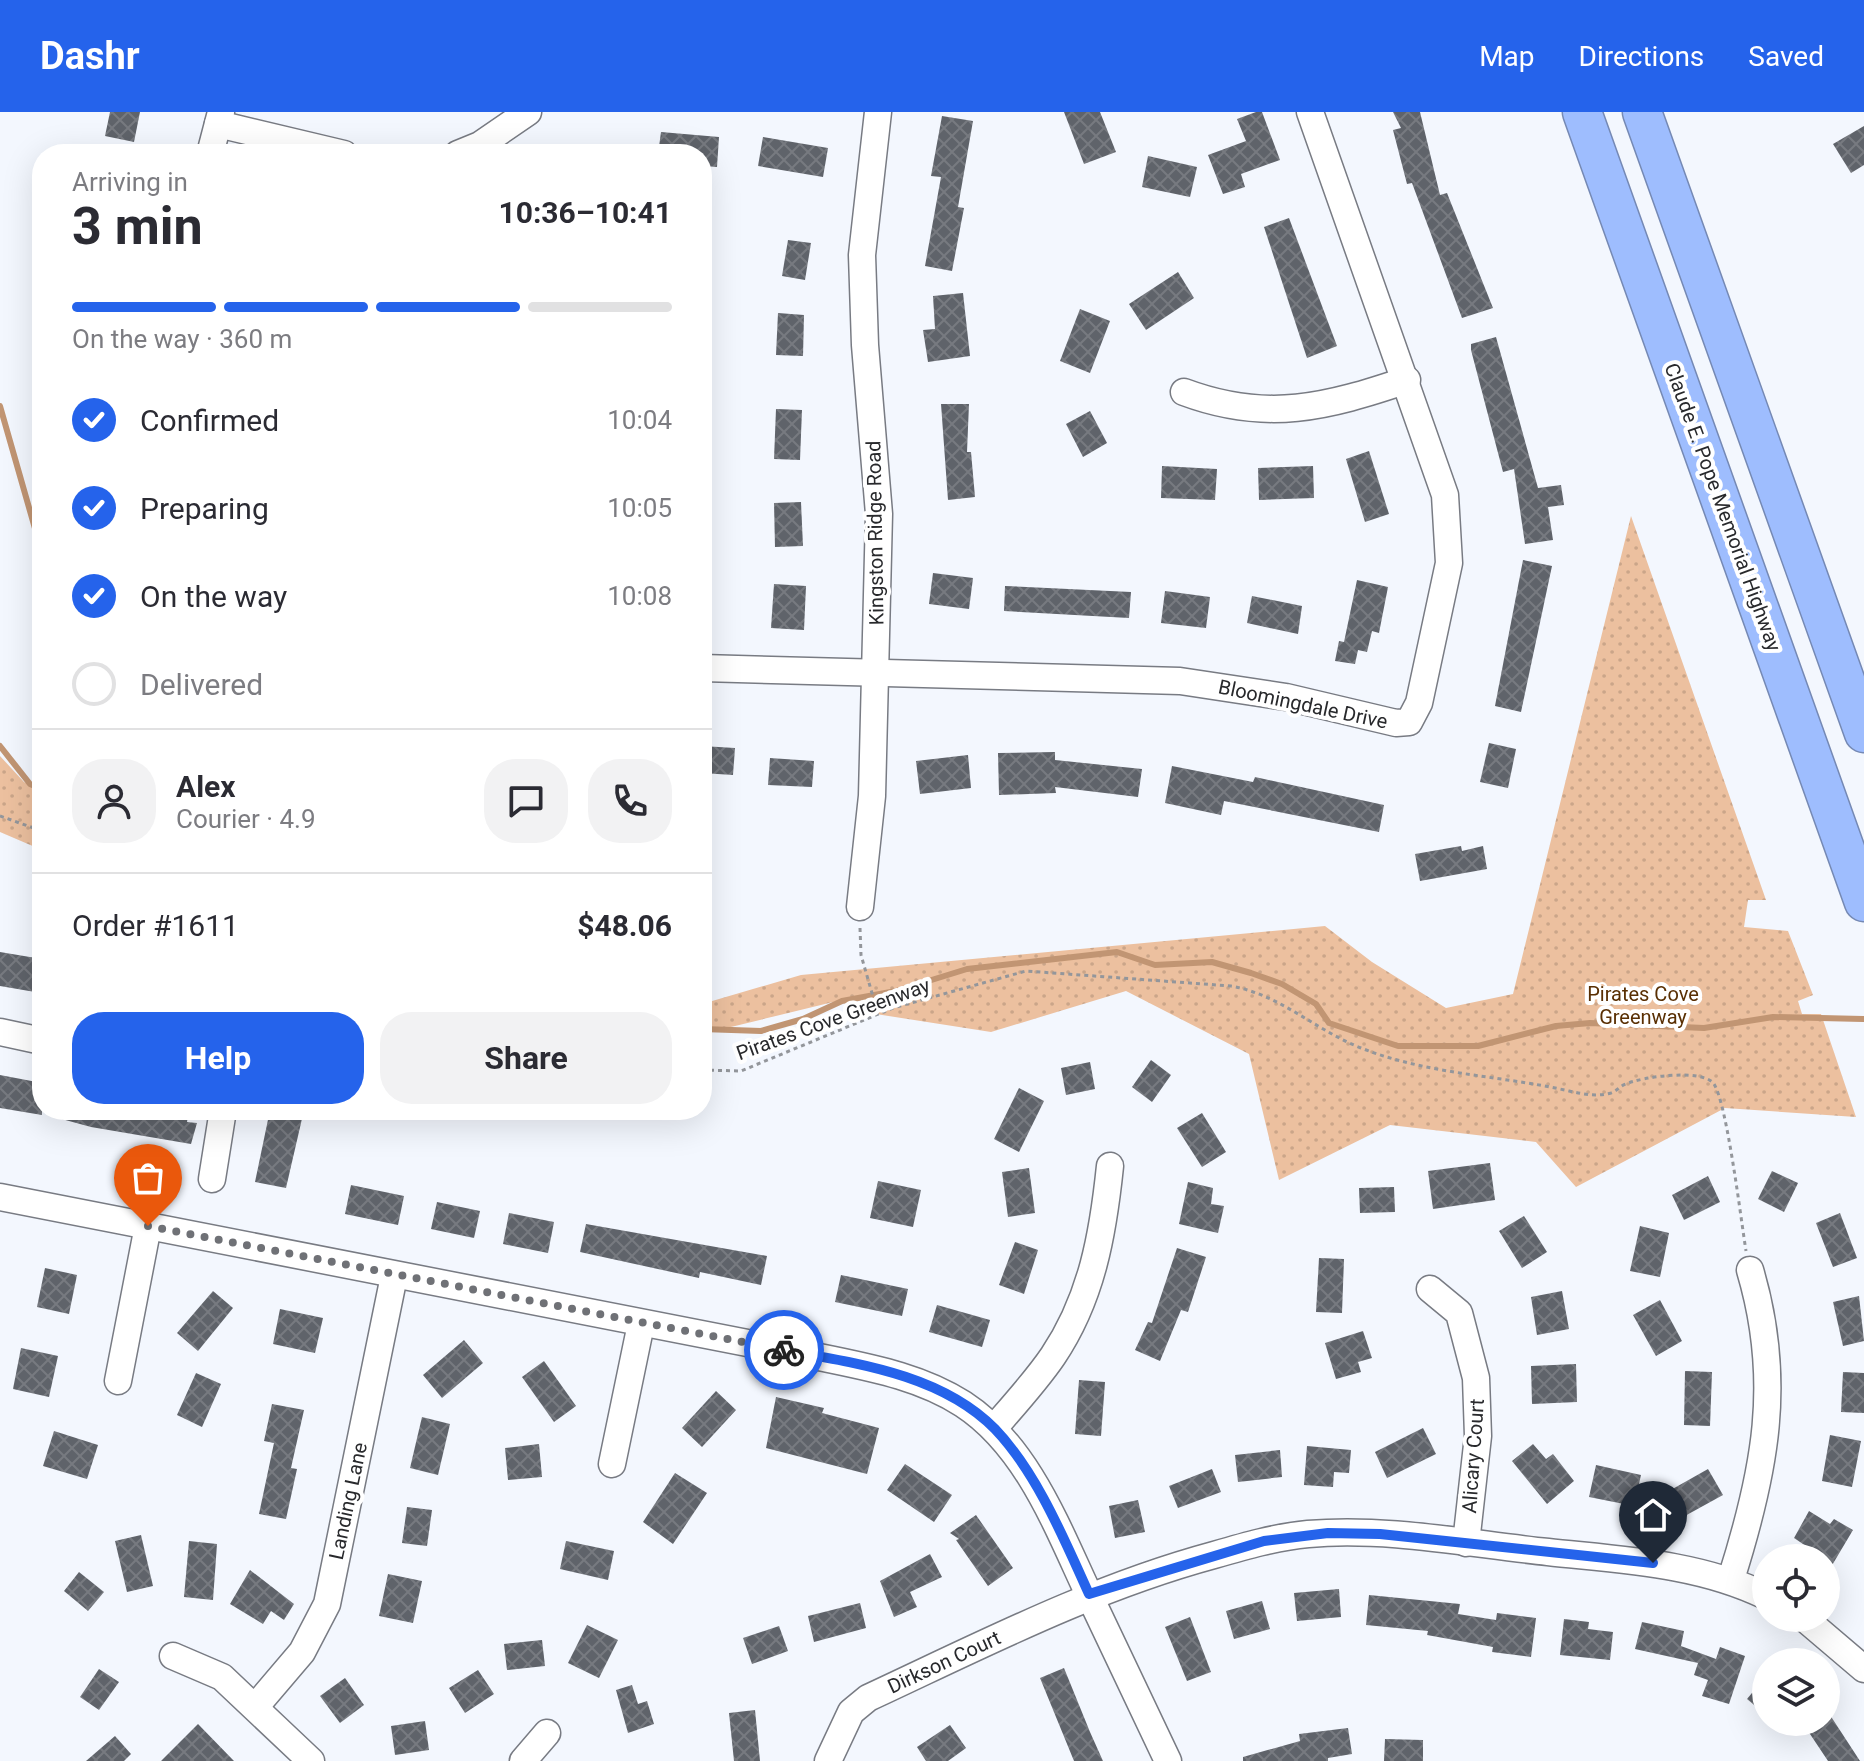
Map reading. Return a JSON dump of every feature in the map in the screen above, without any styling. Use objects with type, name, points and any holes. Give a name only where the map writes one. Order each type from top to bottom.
[{"type":"highway","name":"Claude E. Pope Memorial Highway","points":[[1582,112],[1864,902]]},
{"type":"highway","points":[[1642,112],[1864,733]]},
{"type":"street","points":[[484,144],[528,112]]},
{"type":"street","name":"Kingston Ridge Road","points":[[860,907],[872,796],[879,514],[862,293],[865,222],[878,112]]},
{"type":"street","name":"Bloomingdale Drive","points":[[712,668],[1180,681],[1239,688],[1396,723],[1409,722],[1419,703],[1449,563],[1450,538],[1445,495],[1310,112]]},
{"type":"street","points":[[212,144],[219,118],[309,144]]},
{"type":"street","points":[[1184,392],[1212,402],[1241,407],[1297,409],[1333,405],[1407,380]]},
{"type":"street","points":[[0,1032],[32,1039]]},
{"type":"street","points":[[212,1179],[221,1120]]},
{"type":"street","points":[[994,1428],[1052,1358],[1076,1316],[1097,1256],[1110,1166]]},
{"type":"street","points":[[0,1197],[905,1377],[963,1404],[994,1428],[1042,1498],[1168,1761]]},
{"type":"street","points":[[118,1381],[148,1226]]},
{"type":"street","points":[[1731,1579],[1758,1489],[1767,1438],[1769,1372],[1759,1301],[1750,1270]]},
{"type":"street","name":"Landing Lane","points":[[256,1706],[302,1652],[327,1604],[394,1276]]},
{"type":"street","name":"Alicary Court","points":[[1430,1289],[1459,1313],[1476,1378],[1478,1436],[1466,1543]]},
{"type":"street","points":[[612,1464],[641,1324]]},
{"type":"street","name":"Dirkson Court","points":[[828,1761],[851,1712],[868,1698],[1089,1594],[1264,1541],[1306,1534],[1353,1533],[1466,1543],[1653,1563],[1731,1579],[1752,1589]]},
{"type":"street","points":[[1820,1632],[1864,1669]]},
{"type":"street","points":[[173,1656],[222,1677],[311,1761]]},
{"type":"street","points":[[523,1761],[547,1733]]},
{"type":"path","points":[[0,816],[32,827]]},
{"type":"path","points":[[860,907],[861,955],[878,1014]]},
{"type":"path","name":"Pirates Cove Greenway","points":[[712,1070],[741,1071],[878,1014],[1026,971],[1255,990],[1281,1001],[1337,1038],[1362,1049],[1459,1075],[1531,1083],[1590,1096],[1614,1092],[1627,1083],[1679,1074],[1707,1078],[1714,1084],[1725,1125],[1750,1270]]},
{"type":"green space","name":"Pirates Cove Greenway","points":[[1631,516],[1766,900],[1748,900],[1744,927],[1788,931],[1813,995],[1798,1001],[1802,1014],[1821,1014],[1856,1117],[1725,1108],[1576,1187],[1536,1142],[1390,1125],[1279,1180],[1249,1054],[1126,991],[991,1032],[863,1012],[866,994],[712,1032],[712,1001],[801,975],[1325,926],[1372,962],[1446,1008],[1513,994]]},
{"type":"green space","points":[[0,756],[32,786],[32,846],[0,832]]},
{"type":"building","points":[[110,112],[140,112],[134,142],[105,136]]},
{"type":"building","points":[[1064,112],[1100,112],[1116,152],[1084,164]]},
{"type":"building","points":[[1262,112],[1280,160],[1241,174],[1245,187],[1223,194],[1208,155],[1246,141],[1237,119]]},
{"type":"building","points":[[1393,112],[1420,112],[1440,195],[1447,193],[1493,308],[1462,318],[1412,183],[1407,184],[1393,130],[1401,128]]},
{"type":"building","points":[[942,116],[973,121],[958,207],[964,208],[952,271],[925,266],[941,177],[931,176]]},
{"type":"building","points":[[1864,126],[1864,165],[1851,173],[1833,144]]},
{"type":"building","points":[[661,132],[719,137],[717,167],[712,167],[712,144],[659,144]]},
{"type":"building","points":[[763,137],[828,148],[823,177],[758,166]]},
{"type":"building","points":[[1148,156],[1197,167],[1190,197],[1142,187]]},
{"type":"building","points":[[1289,218],[1337,346],[1307,358],[1264,227]]},
{"type":"building","points":[[788,240],[811,243],[805,280],[782,276]]},
{"type":"building","points":[[1178,272],[1194,298],[1146,330],[1129,304]]},
{"type":"building","points":[[963,293],[970,356],[928,362],[923,330],[935,329],[933,296]]},
{"type":"building","points":[[1080,309],[1110,321],[1090,373],[1060,361]]},
{"type":"building","points":[[778,313],[804,315],[803,356],[776,355]]},
{"type":"building","points":[[1496,337],[1538,488],[1561,485],[1564,505],[1548,507],[1553,540],[1525,544],[1514,469],[1503,472],[1471,350],[1471,344]]},
{"type":"building","points":[[941,404],[969,404],[967,452],[971,452],[975,497],[948,500]]},
{"type":"building","points":[[776,409],[802,410],[800,460],[774,459]]},
{"type":"building","points":[[1090,411],[1107,443],[1083,457],[1066,424]]},
{"type":"building","points":[[1369,451],[1389,514],[1365,522],[1346,459]]},
{"type":"building","points":[[1162,466],[1217,469],[1215,500],[1161,498]]},
{"type":"building","points":[[1313,466],[1314,498],[1259,500],[1258,468]]},
{"type":"building","points":[[801,502],[803,546],[775,547],[774,503]]},
{"type":"building","points":[[1523,560],[1552,566],[1521,712],[1495,706]]},
{"type":"building","points":[[933,573],[973,578],[969,609],[929,604]]},
{"type":"building","points":[[1357,580],[1388,587],[1379,633],[1372,631],[1367,652],[1358,650],[1355,664],[1335,661],[1339,641],[1344,642]]},
{"type":"building","points":[[774,584],[806,586],[804,630],[771,628]]},
{"type":"building","points":[[1005,586],[1131,592],[1129,618],[1004,611]]},
{"type":"building","points":[[1165,591],[1210,597],[1206,628],[1161,623]]},
{"type":"building","points":[[1252,596],[1302,606],[1298,634],[1247,623]]},
{"type":"building","points":[[1489,743],[1516,749],[1508,788],[1480,782]]},
{"type":"building","points":[[712,747],[735,748],[733,775],[712,774]]},
{"type":"building","points":[[1055,752],[1055,760],[1142,769],[1138,797],[1055,787],[1056,793],[999,795],[998,753]]},
{"type":"building","points":[[968,755],[971,788],[920,794],[916,761]]},
{"type":"building","points":[[770,758],[814,761],[812,787],[768,785]]},
{"type":"building","points":[[1172,766],[1253,782],[1255,777],[1384,805],[1379,832],[1224,801],[1221,815],[1165,803]]},
{"type":"building","points":[[1461,846],[1462,851],[1483,846],[1487,869],[1420,881],[1415,854]]},
{"type":"building","points":[[0,952],[32,957],[32,991],[0,986]]},
{"type":"building","points":[[1151,1060],[1171,1075],[1152,1102],[1132,1087]]},
{"type":"building","points":[[1090,1062],[1095,1089],[1066,1095],[1061,1068]]},
{"type":"building","points":[[0,1075],[32,1081],[32,1113],[0,1108]]},
{"type":"building","points":[[1019,1088],[1044,1101],[1019,1152],[994,1139]]},
{"type":"building","points":[[1202,1113],[1226,1152],[1202,1167],[1177,1128]]},
{"type":"building","points":[[65,1120],[187,1120],[197,1123],[191,1144]]},
{"type":"building","points":[[268,1120],[302,1120],[286,1188],[255,1182]]},
{"type":"building","points":[[1490,1163],[1495,1200],[1433,1209],[1428,1171]]},
{"type":"building","points":[[1029,1168],[1035,1213],[1008,1217],[1002,1172]]},
{"type":"building","points":[[1772,1171],[1798,1183],[1784,1212],[1758,1199]]},
{"type":"building","points":[[1708,1176],[1720,1202],[1684,1220],[1672,1195]]},
{"type":"building","points":[[878,1181],[921,1190],[913,1227],[870,1218]]},
{"type":"building","points":[[1188,1182],[1213,1188],[1211,1204],[1224,1206],[1218,1233],[1179,1224]]},
{"type":"building","points":[[351,1185],[404,1196],[398,1225],[345,1214]]},
{"type":"building","points":[[1394,1187],[1395,1212],[1360,1213],[1359,1188]]},
{"type":"building","points":[[437,1202],[480,1211],[474,1238],[431,1229]]},
{"type":"building","points":[[509,1213],[554,1222],[548,1253],[503,1244]]},
{"type":"building","points":[[1840,1213],[1857,1258],[1833,1267],[1816,1223]]},
{"type":"building","points":[[1524,1216],[1547,1252],[1522,1268],[1499,1231]]},
{"type":"building","points":[[586,1224],[767,1256],[761,1285],[700,1272],[699,1278],[580,1252]]},
{"type":"building","points":[[1640,1226],[1669,1233],[1660,1277],[1630,1271]]},
{"type":"building","points":[[1015,1242],[1038,1250],[1024,1294],[999,1285]]},
{"type":"building","points":[[1177,1248],[1206,1257],[1188,1312],[1181,1310],[1160,1361],[1135,1350],[1148,1322],[1152,1323]]},
{"type":"building","points":[[1319,1258],[1344,1259],[1342,1313],[1316,1312]]},
{"type":"building","points":[[45,1268],[77,1275],[69,1314],[37,1307]]},
{"type":"building","points":[[841,1275],[908,1289],[902,1316],[835,1302]]},
{"type":"building","points":[[213,1291],[233,1308],[198,1351],[177,1333]]},
{"type":"building","points":[[1562,1291],[1569,1329],[1537,1335],[1531,1297]]},
{"type":"building","points":[[1859,1296],[1864,1341],[1843,1346],[1833,1302]]},
{"type":"building","points":[[1660,1300],[1682,1341],[1656,1356],[1633,1315]]},
{"type":"building","points":[[937,1305],[990,1320],[982,1347],[929,1332]]},
{"type":"building","points":[[280,1309],[323,1318],[315,1353],[273,1344]]},
{"type":"building","points":[[1363,1331],[1372,1358],[1358,1362],[1361,1372],[1336,1379],[1325,1343]]},
{"type":"building","points":[[464,1340],[483,1363],[442,1398],[423,1375]]},
{"type":"building","points":[[21,1348],[58,1356],[49,1397],[13,1389]]},
{"type":"building","points":[[544,1361],[576,1406],[554,1422],[522,1377]]},
{"type":"building","points":[[1576,1364],[1577,1402],[1532,1404],[1531,1366]]},
{"type":"building","points":[[1685,1371],[1712,1372],[1710,1426],[1684,1425]]},
{"type":"building","points":[[1843,1372],[1864,1373],[1864,1413],[1841,1412]]},
{"type":"building","points":[[196,1373],[221,1384],[202,1427],[177,1415]]},
{"type":"building","points":[[1079,1380],[1105,1382],[1101,1436],[1075,1434]]},
{"type":"building","points":[[716,1391],[736,1410],[702,1447],[682,1428]]},
{"type":"building","points":[[776,1397],[824,1408],[822,1413],[879,1428],[867,1474],[766,1448]]},
{"type":"building","points":[[272,1404],[304,1410],[291,1468],[297,1469],[286,1519],[259,1514],[274,1443],[264,1441]]},
{"type":"building","points":[[422,1417],[450,1424],[438,1475],[410,1468]]},
{"type":"building","points":[[1423,1428],[1436,1454],[1387,1478],[1375,1452]]},
{"type":"building","points":[[54,1431],[98,1445],[87,1479],[43,1466]]},
{"type":"building","points":[[1830,1435],[1861,1441],[1852,1487],[1822,1481]]},
{"type":"building","points":[[539,1444],[542,1477],[508,1480],[505,1448]]},
{"type":"building","points":[[1533,1444],[1546,1459],[1553,1454],[1574,1481],[1547,1504],[1512,1461]]},
{"type":"building","points":[[1307,1446],[1351,1450],[1349,1473],[1334,1472],[1333,1487],[1304,1485]]},
{"type":"building","points":[[1280,1450],[1282,1477],[1238,1482],[1235,1455]]},
{"type":"building","points":[[905,1464],[952,1495],[934,1522],[887,1490]]},
{"type":"building","points":[[1596,1465],[1641,1475],[1634,1506],[1589,1497]]},
{"type":"building","points":[[1212,1469],[1221,1492],[1178,1508],[1169,1486]]},
{"type":"building","points":[[1708,1469],[1723,1495],[1683,1517],[1669,1491]]},
{"type":"building","points":[[675,1473],[707,1493],[673,1544],[643,1522]]},
{"type":"building","points":[[1138,1500],[1145,1532],[1115,1538],[1109,1506]]},
{"type":"building","points":[[407,1507],[432,1510],[427,1546],[402,1543]]},
{"type":"building","points":[[1809,1511],[1830,1524],[1834,1519],[1853,1530],[1840,1552],[1840,1544],[1803,1544],[1794,1538]]},
{"type":"building","points":[[976,1515],[1013,1568],[988,1586],[956,1540],[959,1539],[950,1533]]},
{"type":"building","points":[[141,1535],[153,1586],[127,1592],[115,1541]]},
{"type":"building","points":[[189,1541],[217,1544],[213,1600],[184,1597]]},
{"type":"building","points":[[566,1541],[614,1551],[608,1580],[560,1569]]},
{"type":"building","points":[[930,1554],[942,1577],[910,1592],[917,1607],[894,1617],[880,1581]]},
{"type":"building","points":[[250,1570],[294,1604],[284,1620],[271,1611],[263,1624],[230,1604]]},
{"type":"building","points":[[79,1572],[104,1592],[88,1611],[64,1591]]},
{"type":"building","points":[[388,1574],[422,1581],[413,1623],[379,1616]]},
{"type":"building","points":[[1339,1589],[1341,1617],[1297,1621],[1294,1593]]},
{"type":"building","points":[[1369,1595],[1460,1604],[1458,1614],[1496,1620],[1497,1613],[1536,1618],[1531,1657],[1492,1652],[1493,1647],[1427,1635],[1428,1631],[1366,1625]]},
{"type":"building","points":[[1262,1601],[1270,1629],[1234,1639],[1226,1611]]},
{"type":"building","points":[[860,1603],[866,1628],[814,1642],[808,1616]]},
{"type":"building","points":[[1190,1617],[1211,1672],[1187,1681],[1165,1627]]},
{"type":"building","points":[[1564,1619],[1589,1622],[1588,1629],[1613,1632],[1610,1660],[1560,1655]]},
{"type":"building","points":[[1642,1622],[1684,1631],[1681,1646],[1716,1659],[1720,1647],[1745,1656],[1729,1704],[1702,1696],[1708,1680],[1694,1675],[1698,1663],[1635,1649]]},
{"type":"building","points":[[587,1625],[618,1640],[599,1678],[568,1663]]},
{"type":"building","points":[[779,1626],[788,1651],[752,1664],[743,1638]]},
{"type":"building","points":[[542,1640],[545,1666],[507,1670],[504,1644]]},
{"type":"building","points":[[1064,1668],[1103,1761],[1074,1761],[1040,1678]]},
{"type":"building","points":[[99,1669],[119,1682],[99,1710],[80,1697]]},
{"type":"building","points":[[478,1670],[494,1694],[465,1713],[449,1688]]},
{"type":"building","points":[[345,1678],[364,1705],[340,1723],[320,1696]]},
{"type":"building","points":[[632,1685],[638,1704],[647,1701],[654,1724],[628,1733],[616,1690]]},
{"type":"building","points":[[755,1710],[760,1761],[734,1761],[729,1713]]},
{"type":"building","points":[[425,1721],[429,1750],[395,1755],[391,1726]]},
{"type":"building","points":[[198,1724],[234,1761],[161,1761]]},
{"type":"building","points":[[950,1725],[966,1748],[948,1761],[926,1761],[917,1747]]},
{"type":"building","points":[[1348,1728],[1352,1754],[1328,1758],[1328,1761],[1243,1761],[1243,1757],[1300,1741],[1299,1734]]},
{"type":"building","points":[[1840,1730],[1860,1761],[1828,1761],[1811,1736],[1840,1736]]},
{"type":"building","points":[[115,1736],[131,1754],[124,1761],[86,1761]]},
{"type":"building","points":[[1385,1739],[1423,1740],[1423,1761],[1384,1761]]},
{"type":"waterway","points":[[0,406],[32,518]]},
{"type":"waterway","points":[[0,746],[32,785]]},
{"type":"waterway","points":[[712,1029],[761,1031],[803,1019],[842,1001],[896,991],[967,969],[1117,952],[1155,965],[1212,962],[1251,973],[1282,984],[1316,1004],[1329,1023],[1398,1046],[1478,1046],[1556,1026],[1590,1023],[1704,1028],[1773,1017],[1863,1019]]},
{"type":"way so far","points":[[148,1226],[784,1350]]},
{"type":"route","points":[[784,1350],[905,1377],[963,1404],[994,1428],[1042,1498],[1089,1594],[1188,1562],[1264,1541],[1306,1534],[1380,1534],[1653,1563]]}]
